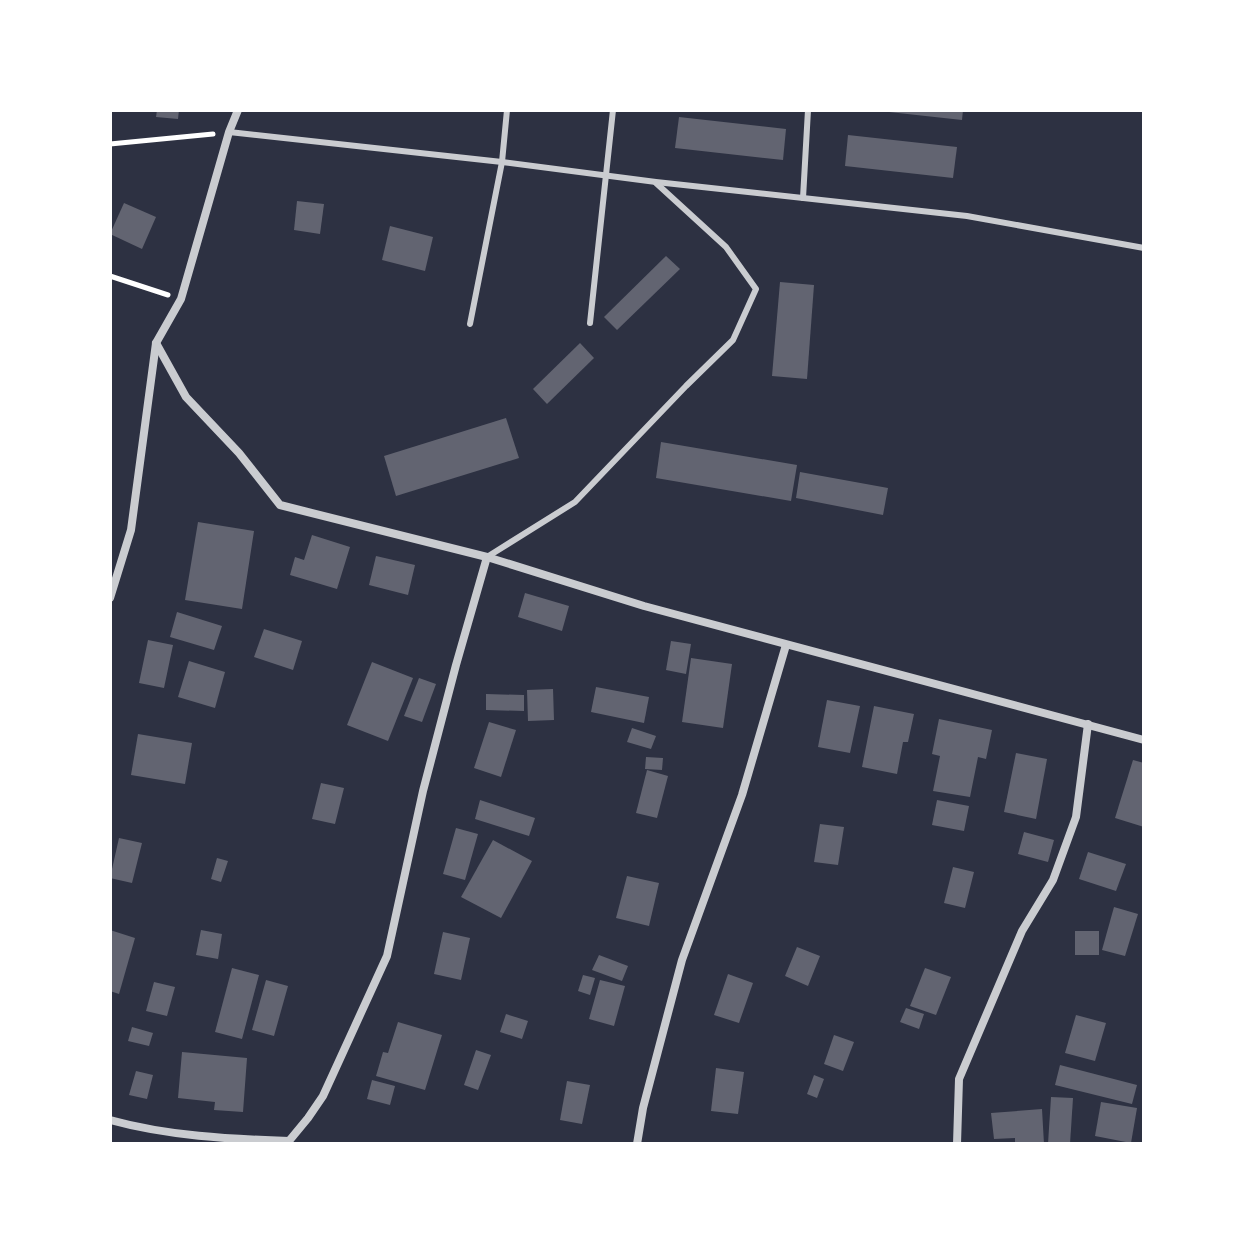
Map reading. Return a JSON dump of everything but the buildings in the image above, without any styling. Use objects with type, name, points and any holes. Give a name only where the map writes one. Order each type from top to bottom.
[{"type":"street","points":[[110,598],[131,530],[156,343],[181,299],[238,110]]},
{"type":"street","points":[[156,343],[186,397],[239,453],[280,505],[487,557],[644,606],[1144,740]]},
{"type":"street","points":[[110,1120],[224,1139],[289,1141],[316,1107],[387,956],[423,791],[487,557]]},
{"type":"street","points":[[637,1144],[643,1108],[682,960],[742,795],[786,645]]},
{"type":"street","points":[[957,1144],[959,1079],[1022,931],[1053,880],[1076,817],[1088,724]]},
{"type":"lane","points":[[470,324],[502,162],[507,110]]},
{"type":"lane","points":[[590,323],[613,110]]},
{"type":"lane","points":[[803,198],[808,110]]},
{"type":"lane","points":[[229,132],[967,216],[1144,248]]},
{"type":"lane","points":[[487,557],[575,502],[733,340],[756,289],[726,247],[656,182]]},
{"type":"path","points":[[110,144],[229,132]]},
{"type":"path","points":[[110,276],[181,299]]}]
